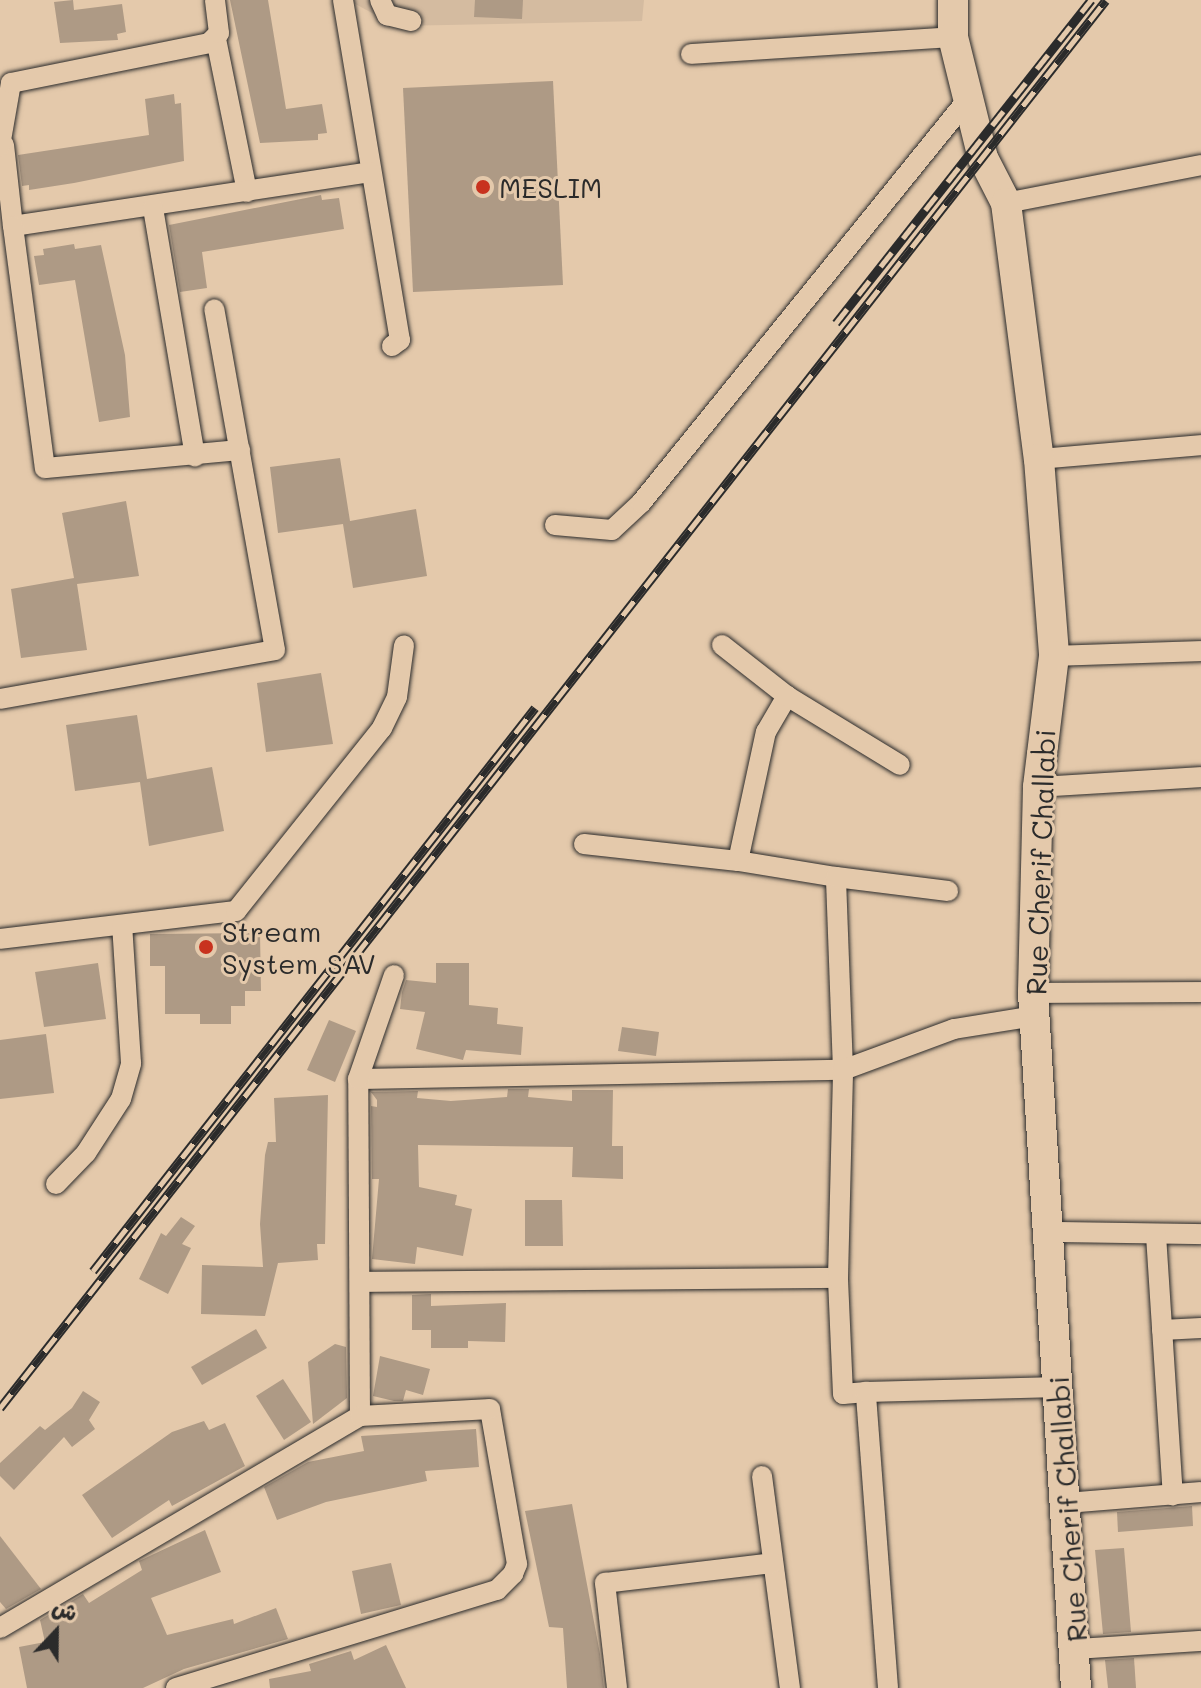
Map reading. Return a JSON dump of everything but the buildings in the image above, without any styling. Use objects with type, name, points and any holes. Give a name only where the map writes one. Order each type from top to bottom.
[{"type":"street","points":[[215,0],[216,39],[247,192]]},
{"type":"street","points":[[343,0],[400,340],[392,346]]},
{"type":"street","points":[[380,0],[387,15],[411,21]]},
{"type":"street","name":"Rue Cherif Challabi","points":[[953,0],[953,37],[983,158],[1006,203],[1039,459],[1054,656],[1038,787],[1034,1005],[1077,1649],[1076,1688]]},
{"type":"street","points":[[691,54],[953,37]]},
{"type":"street","points":[[216,39],[18,78],[7,92],[2,145],[45,468],[240,450]]},
{"type":"street","points":[[555,525],[612,530],[641,503],[968,99]]},
{"type":"street","points":[[1006,203],[1201,165]]},
{"type":"street","points":[[13,226],[153,208],[370,172]]},
{"type":"street","points":[[153,208],[195,456]]},
{"type":"street","points":[[0,699],[275,650],[214,309]]},
{"type":"street","points":[[1039,459],[1201,445]]},
{"type":"street","points":[[0,939],[236,911],[382,728],[397,697],[404,645]]},
{"type":"street","points":[[722,645],[787,696],[900,765]]},
{"type":"street","points":[[1054,656],[1201,651]]},
{"type":"street","points":[[738,861],[766,732],[787,696]]},
{"type":"street","points":[[1038,787],[1201,777]]},
{"type":"street","points":[[584,844],[738,861],[948,891]]},
{"type":"street","points":[[836,877],[843,1070],[838,1278],[843,1394],[1059,1387]]},
{"type":"street","points":[[56,1184],[86,1153],[114,1110],[128,1075],[132,1025],[122,925]]},
{"type":"street","points":[[360,1416],[358,1079],[394,975]]},
{"type":"street","points":[[358,1079],[843,1070],[954,1029],[1034,1005],[1201,992]]},
{"type":"street","points":[[1051,1232],[1201,1234]]},
{"type":"street","points":[[1156,1235],[1173,1495]]},
{"type":"street","points":[[360,1282],[838,1278]]},
{"type":"street","points":[[1162,1330],[1201,1328]]},
{"type":"street","points":[[866,1392],[888,1688]]},
{"type":"street","points":[[0,1628],[360,1416],[490,1409],[517,1564],[513,1574],[497,1590],[176,1688]]},
{"type":"street","points":[[762,1476],[790,1688]]},
{"type":"street","points":[[1067,1503],[1201,1492]]},
{"type":"street","points":[[617,1688],[605,1583],[773,1563]]},
{"type":"street","points":[[1077,1649],[1201,1641]]},
{"type":"shaded area","points":[[348,0],[644,0],[642,21],[396,26]]},
{"type":"railway","points":[[836,323],[1091,0]]},
{"type":"railway","points":[[0,1408],[1106,0]]},
{"type":"railway","points":[[93,1271],[535,708]]},
{"type":"place","name":"MESLIM","points":[[483,187]]},
{"type":"place","name":"Stream System SAV","points":[[206,947]]}]
